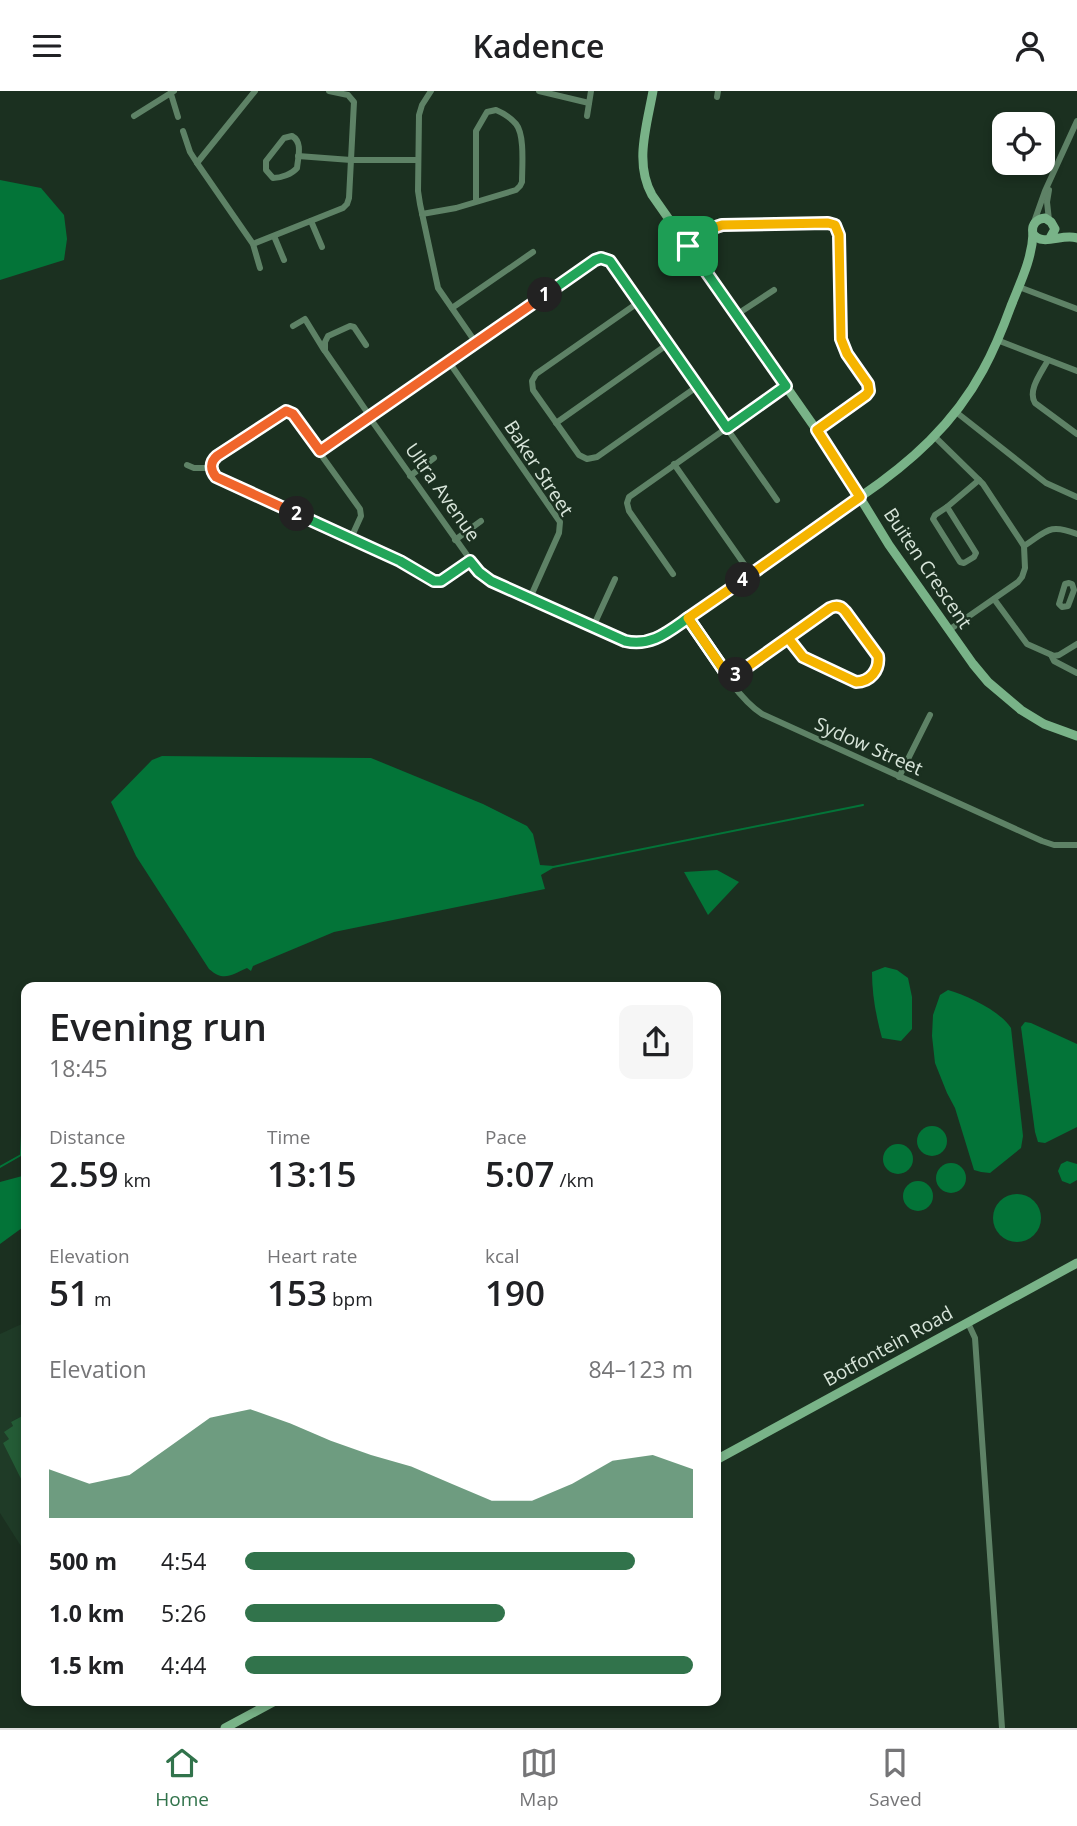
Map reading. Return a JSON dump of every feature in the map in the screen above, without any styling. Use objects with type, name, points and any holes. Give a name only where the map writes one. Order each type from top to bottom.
[{"type":"street","points":[[197,163],[255,91]]},
{"type":"street","points":[[253,244],[343,208],[347,204],[354,104],[348,95],[328,91]]},
{"type":"street","points":[[352,98],[357,91]]},
{"type":"street","points":[[431,91],[419,115],[418,191],[422,214],[437,283],[476,343]]},
{"type":"street","points":[[539,91],[589,103]]},
{"type":"street","points":[[587,116],[591,91]]},
{"type":"street","name":"Buiten Crescent","points":[[653,91],[642,157],[644,176],[652,195],[817,430],[890,545],[988,683],[1021,711],[1044,724],[1077,736]]},
{"type":"street","points":[[134,115],[173,92],[178,117]]},
{"type":"street","points":[[422,214],[456,208],[516,190],[520,186],[521,145],[518,128],[512,120],[496,110],[487,112],[476,131],[476,201]]},
{"type":"street","points":[[1050,239],[1055,229],[1047,202],[1050,184],[1077,121]]},
{"type":"street","points":[[183,131],[190,152],[253,244],[260,268]]},
{"type":"street","points":[[292,136],[298,140],[298,156],[293,172],[275,178],[265,170],[266,161],[286,137],[292,136]]},
{"type":"street","points":[[298,156],[351,160],[418,160]]},
{"type":"street","points":[[1050,184],[1041,200],[1033,229],[1040,240],[1077,237]]},
{"type":"street","points":[[1033,229],[1040,219],[1051,222],[1077,237]]},
{"type":"street","points":[[311,221],[322,247]]},
{"type":"street","points":[[688,246],[713,228],[722,225],[828,223],[837,227],[841,339],[847,354],[868,384],[869,391],[817,430]]},
{"type":"street","name":"Ultra Avenue","points":[[293,326],[305,319],[410,476],[470,561],[486,578],[625,641],[643,643],[661,636],[688,618],[897,471],[935,437],[979,378],[998,340],[1026,267],[1033,229]]},
{"type":"street","points":[[274,236],[284,260]]},
{"type":"street","name":"Ultra Avenue","points":[[1026,267],[1050,239]]},
{"type":"street","points":[[452,308],[533,251]]},
{"type":"street","points":[[320,451],[595,260],[605,259],[612,264],[777,500]]},
{"type":"street","points":[[1019,287],[1077,309]]},
{"type":"street","points":[[736,315],[775,290]]},
{"type":"street","points":[[639,302],[534,376],[531,384],[533,390],[579,455],[584,459],[591,459],[698,386]]},
{"type":"street","points":[[325,351],[324,345],[328,337],[350,326],[354,327],[366,345]]},
{"type":"street","points":[[998,340],[1077,371]]},
{"type":"street","points":[[556,422],[668,344]]},
{"type":"street","points":[[1048,360],[1032,391],[1032,400],[1077,434]]},
{"type":"street","name":"Baker Street","points":[[449,362],[559,522],[559,533],[530,598]]},
{"type":"street","points":[[673,574],[629,511],[627,503],[631,494],[786,386]]},
{"type":"street","points":[[351,538],[360,519],[360,512],[293,414],[286,411],[212,461],[211,468],[219,478],[400,561],[434,581],[441,581],[470,561]]},
{"type":"street","points":[[956,412],[1046,483],[1077,497]]},
{"type":"street","points":[[935,437],[979,480],[1024,546],[1023,577],[949,630]]},
{"type":"street","points":[[410,476],[434,458]]},
{"type":"street","points":[[674,464],[751,574]]},
{"type":"street","points":[[187,465],[194,468],[211,468]]},
{"type":"street","points":[[947,507],[976,553],[964,563],[960,562],[933,519],[934,515],[979,480]]},
{"type":"street","points":[[455,540],[481,521]]},
{"type":"street","points":[[1024,546],[1051,529],[1060,528],[1077,534]]},
{"type":"street","points":[[593,627],[615,579]]},
{"type":"street","points":[[994,599],[1025,643],[1051,655],[1057,655],[1077,645]]},
{"type":"street","points":[[730,679],[830,608],[835,606],[845,611],[878,656],[878,667],[864,681],[856,682],[803,657],[788,638]]},
{"type":"street","name":"Sydow Street","points":[[688,618],[749,704],[762,714],[1042,841],[1077,845]]},
{"type":"street","points":[[1051,655],[1054,661],[1077,673]]},
{"type":"street","points":[[899,777],[930,715]]},
{"type":"street","name":"Botfontein Road","points":[[721,1457],[1077,1263]]},
{"type":"street","points":[[968,1323],[975,1338],[1002,1728]]},
{"type":"street","points":[[225,1728],[266,1706]]},
{"type":"shaded area","points":[[0,180],[41,188],[64,215],[67,239],[64,260],[0,280]]},
{"type":"shaded area","points":[[162,756],[371,758],[483,804],[527,826],[533,834],[540,865],[554,866],[541,875],[545,889],[334,932],[253,966],[251,971],[247,968],[228,976],[219,975],[209,969],[136,856],[111,802],[152,760]]},
{"type":"shaded area","points":[[717,870],[739,882],[708,915],[684,872]]},
{"type":"shaded area","points":[[885,967],[897,970],[908,978],[912,997],[912,1029],[901,1041],[882,1038],[878,1022],[872,972]]},
{"type":"shaded area","points":[[948,990],[991,1010],[1011,1028],[1023,1136],[1021,1148],[990,1173],[974,1170],[955,1108],[935,1063],[933,1015],[940,995]]},
{"type":"shaded area","points":[[1025,1022],[1077,1044],[1077,1127],[1045,1143],[1038,1142],[1035,1132],[1021,1027]]},
{"type":"shaded area","points":[[932,1126],[943,1130],[947,1141],[943,1152],[932,1156],[921,1152],[917,1141],[921,1130]]},
{"type":"shaded area","points":[[898,1144],[909,1148],[913,1159],[909,1170],[898,1174],[887,1170],[883,1159],[887,1148]]},
{"type":"shaded area","points":[[1067,1161],[1077,1164],[1077,1180],[1070,1184],[1062,1181],[1058,1171],[1061,1164]]},
{"type":"shaded area","points":[[951,1163],[962,1167],[966,1178],[962,1189],[951,1193],[940,1189],[936,1178],[940,1167]]},
{"type":"shaded area","points":[[21,1176],[21,1229],[0,1244],[0,1182]]},
{"type":"shaded area","points":[[918,1181],[929,1185],[933,1196],[929,1207],[918,1211],[907,1207],[903,1196],[907,1185]]},
{"type":"shaded area","points":[[1017,1194],[1026,1195],[1034,1201],[1040,1209],[1040,1227],[1034,1235],[1026,1241],[1017,1242],[1008,1241],[1000,1235],[994,1227],[993,1218],[994,1209],[1000,1201],[1008,1195]]},
{"type":"shaded area","points":[[21,1324],[21,1417],[11,1422],[13,1426],[9,1439],[3,1443],[21,1479],[21,1546],[0,1513],[0,1334]]},
{"type":"shaded area","points":[[21,1417],[21,1479],[3,1443],[9,1439],[4,1432],[13,1426],[11,1422]]},
{"type":"waterway","points":[[553,867],[863,805]]},
{"type":"waterway","points":[[0,1167],[21,1155]]},
{"type":"route","points":[[688,246],[713,228],[722,225],[828,223],[838,229],[842,345],[868,384],[869,391],[817,430],[860,497],[688,618],[715,658],[730,679],[788,638],[808,660],[856,682],[864,681],[878,667],[878,656],[841,607],[830,608],[730,679],[688,618],[655,639],[643,643],[625,641],[491,581],[470,561],[441,581],[434,581],[400,561],[216,477],[212,471],[212,461],[217,456],[286,411],[293,414],[320,451],[601,258],[612,264],[727,428],[786,386],[688,246]]}]
